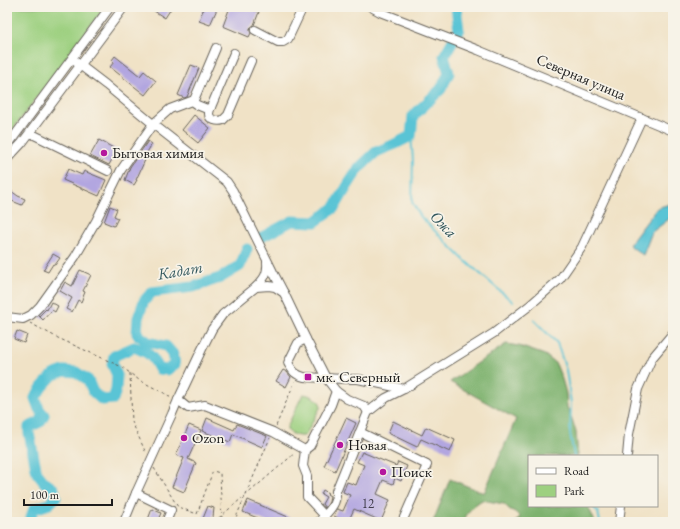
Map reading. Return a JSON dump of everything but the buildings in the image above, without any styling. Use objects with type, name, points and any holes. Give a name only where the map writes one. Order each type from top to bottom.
[{"type":"street","points":[[7,146],[110,7]]},
{"type":"street","points":[[7,158],[30,134],[124,7]]},
{"type":"street","points":[[255,30],[278,42],[283,42],[288,39],[303,7]]},
{"type":"street","points":[[371,7],[381,9]]},
{"type":"street","name":"Северная улица","points":[[381,9],[673,131]]},
{"type":"street","points":[[210,107],[207,109],[197,106],[194,103],[194,100],[216,48]]},
{"type":"street","points":[[234,53],[210,107],[209,116],[213,120],[220,121],[228,115],[251,61]]},
{"type":"street","points":[[72,60],[106,85],[226,182],[233,191],[326,378],[336,392],[347,399],[364,406],[368,412]]},
{"type":"street","points":[[7,317],[23,319],[40,306],[75,257],[96,221],[121,170],[153,124],[170,109],[194,100]]},
{"type":"street","points":[[302,449],[303,466],[307,476],[307,497],[322,519],[331,508],[336,498],[336,491],[368,412],[386,398],[494,333],[529,306],[560,279],[582,247],[642,118]]},
{"type":"street","points":[[30,134],[108,171]]},
{"type":"street","points":[[124,522],[172,414],[174,400],[212,328],[223,314],[265,278],[268,268],[267,261]]},
{"type":"street","points":[[256,287],[275,287],[284,294]]},
{"type":"street","points":[[627,455],[629,434],[638,389],[652,358],[673,333]]},
{"type":"street","points":[[306,338],[298,343],[288,363],[293,371],[298,375],[304,377],[344,379],[358,378],[404,388]]},
{"type":"street","points":[[302,449],[310,446],[336,392]]},
{"type":"street","points":[[174,400],[188,408],[205,405],[273,432],[302,449]]},
{"type":"street","points":[[360,432],[427,465],[402,522]]},
{"type":"street","points":[[136,493],[171,510],[166,522]]},
{"type":"street","points":[[619,522],[621,507]]},
{"type":"path","points":[[23,319],[58,338],[122,367],[139,380],[166,394],[174,400]]},
{"type":"path","points":[[130,373],[132,422],[150,462],[178,507],[197,514],[213,471],[220,473],[222,522]]},
{"type":"path","points":[[234,522],[298,375]]},
{"type":"path","points":[[214,522],[302,449]]},
{"type":"green space","points":[[7,7],[105,7],[7,137]]},
{"type":"green space","points":[[506,344],[519,346],[545,355],[556,364],[566,393],[567,407],[576,432],[578,455],[528,455],[528,507],[588,507],[595,522],[516,522],[520,517],[504,504],[482,500],[471,509],[464,522],[433,522],[450,479],[484,493],[516,419],[450,382]]},
{"type":"green space","points":[[303,394],[316,399],[321,406],[306,434],[304,436],[297,436],[290,433],[287,430],[287,427]]},
{"type":"water","points":[[673,203],[673,216],[652,232],[643,255],[629,245],[657,208]]},
{"type":"waterway","name":"Кадат","points":[[262,237],[292,221],[315,222],[335,207],[359,168],[376,152],[411,136],[413,116],[441,89],[449,73],[444,56],[459,30],[456,7]]},
{"type":"waterway","name":"Ожа","points":[[411,136],[413,160],[412,202],[421,217],[462,258],[513,302]]},
{"type":"waterway","name":"Кадат","points":[[34,522],[31,517],[34,509],[49,504],[56,497],[54,489],[44,482],[37,473],[29,433],[29,427],[40,422],[44,415],[39,409],[35,398],[42,387],[53,375],[64,371],[76,372],[88,380],[93,392],[102,400],[113,399],[116,390],[117,375],[112,364],[114,356],[134,347],[149,355],[159,369],[167,370],[175,364],[173,354],[166,346],[148,342],[137,334],[138,318],[144,301],[152,292],[193,287],[220,278],[240,266],[247,249]]},
{"type":"waterway","name":"Ожа","points":[[534,320],[557,343],[566,370],[571,403],[570,433],[574,455]]},
{"type":"waterway","name":"Ожа","points":[[593,507],[598,512],[600,522]]},
{"type":"place","name":"Бытовая химия","points":[[104,153]]},
{"type":"place","name":"мк. Северный","points":[[308,377]]},
{"type":"place","name":"Ozon","points":[[184,438]]},
{"type":"place","name":"Новая","points":[[340,445]]},
{"type":"place","name":"Поиск","points":[[383,472]]}]
